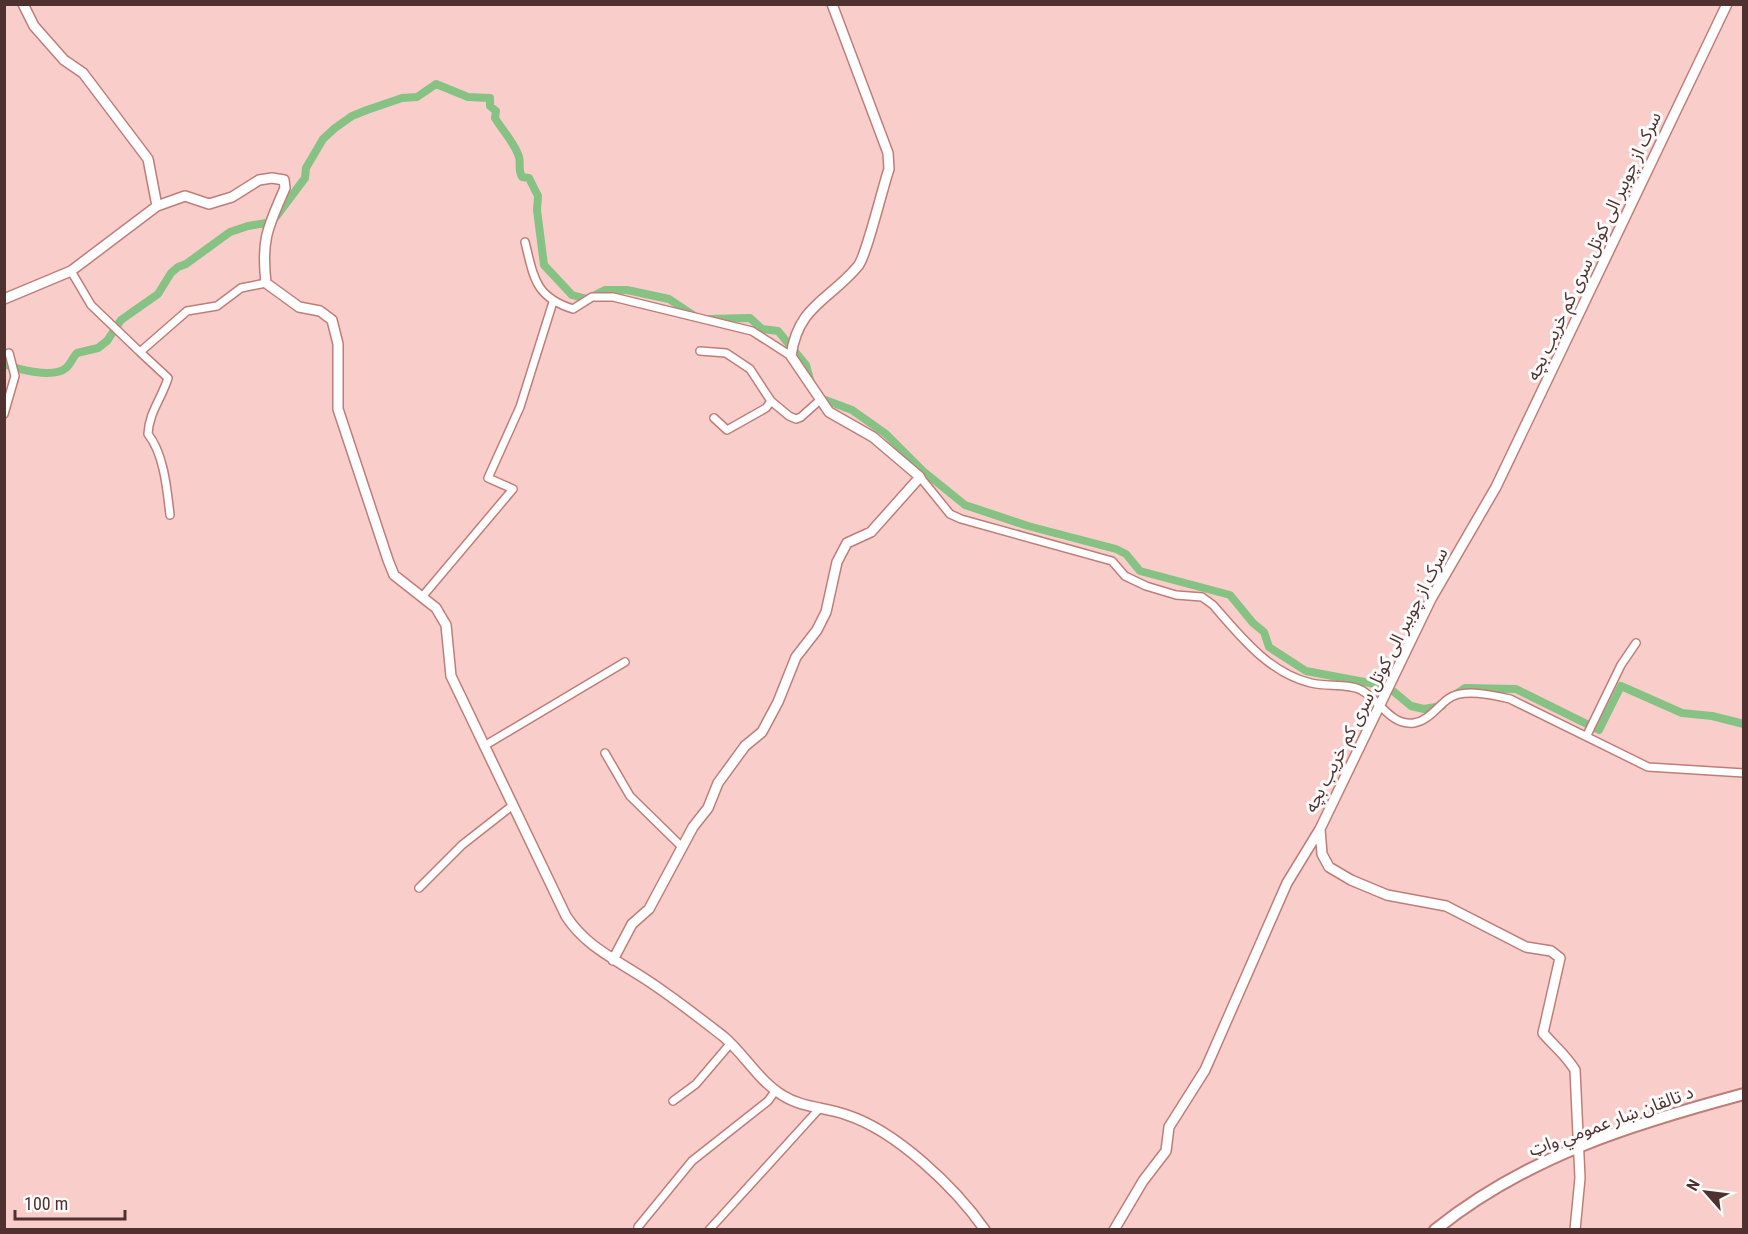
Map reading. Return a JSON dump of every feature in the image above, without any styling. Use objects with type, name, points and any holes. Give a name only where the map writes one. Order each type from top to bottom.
[{"type":"main road","name":"د تالقان ښار عمومي واټ","points":[[1435,1230],[1495,1186],[1531,1166],[1669,1114],[1743,1094]]},
{"type":"street","points":[[23,4],[34,26],[64,60],[83,73],[148,159],[157,206]]},
{"type":"street","points":[[790,356],[793,339],[809,309],[859,266],[889,169],[888,153],[832,4]]},
{"type":"street","name":"سرک از چوببر الی کوتل سری کم خریب بچه","points":[[1579,1146],[1575,1070],[1566,1055],[1555,1047],[1544,1033],[1560,958],[1551,951],[1526,947],[1446,906],[1387,895],[1351,880],[1329,867],[1322,854],[1320,829],[1431,599],[1504,469],[1727,4]]},
{"type":"street","points":[[4,299],[71,271],[157,206],[185,196],[209,204],[232,197],[259,180],[272,178],[284,180],[285,188],[266,233],[264,258],[266,283]]},
{"type":"street","points":[[525,242],[534,280],[553,302],[573,309],[592,297],[613,297],[752,331],[790,356],[815,388],[829,412],[873,437],[920,477],[950,514],[1004,532],[1104,558],[1117,565],[1125,576],[1146,586],[1176,595],[1202,597],[1213,605],[1276,670],[1312,684],[1360,690],[1394,718],[1414,723],[1433,713],[1449,698],[1459,694],[1494,695],[1510,699],[1648,766],[1743,773]]},
{"type":"street","points":[[71,271],[91,305],[168,378],[164,391],[149,419],[148,434],[153,440],[162,465],[170,515]]},
{"type":"street","points":[[140,352],[187,311],[217,306],[241,288],[266,283],[299,306],[320,311],[332,320],[338,344],[340,418],[394,575],[436,608],[446,625],[451,676],[566,916],[576,932],[612,960],[640,975],[730,1044],[776,1090],[802,1105],[847,1114],[885,1132],[913,1153],[975,1216],[985,1230]]},
{"type":"street","points":[[422,597],[513,489],[488,478],[520,407],[553,302]]},
{"type":"street","points":[[700,351],[726,353],[736,358],[750,369],[771,401],[796,419],[820,400]]},
{"type":"street","points":[[4,414],[15,376],[9,353]]},
{"type":"street","points":[[714,418],[727,430],[766,408],[771,401]]},
{"type":"street","points":[[612,960],[632,924],[649,909],[682,847],[708,808],[718,783],[745,746],[762,732],[778,702],[796,657],[817,630],[826,612],[837,562],[847,543],[871,532],[920,477]]},
{"type":"street","points":[[1587,735],[1621,665],[1636,643]]},
{"type":"street","points":[[484,746],[625,662]]},
{"type":"street","points":[[605,753],[630,796],[682,847]]},
{"type":"street","points":[[418,888],[462,845],[513,805]]},
{"type":"street","points":[[1114,1230],[1143,1181],[1166,1151],[1169,1127],[1205,1070],[1287,884],[1320,829]]},
{"type":"street","points":[[673,1101],[696,1084],[730,1044]]},
{"type":"street","points":[[638,1227],[692,1161],[768,1101],[776,1090]]},
{"type":"street","points":[[709,1230],[819,1108]]},
{"type":"street","points":[[1575,1230],[1580,1178],[1579,1146]]},
{"type":"waterway","points":[[4,364],[35,372],[53,373],[66,368],[77,353],[98,348],[107,341],[121,320],[158,294],[171,273],[178,267],[186,264],[230,232],[272,222],[305,178],[306,168],[323,139],[335,128],[352,116],[367,110],[402,98],[417,97],[436,84],[468,97],[490,98],[490,106],[496,111],[495,118],[518,154],[522,177],[529,178],[538,196],[537,210],[544,265],[572,295],[587,299],[605,290],[627,290],[669,299],[696,317]]},
{"type":"waterway","points":[[710,319],[750,318],[762,329],[778,331],[806,365],[811,383]]},
{"type":"waterway","points":[[820,398],[852,410],[886,434],[923,471],[965,505],[1028,526],[1116,549],[1126,554],[1140,571],[1230,595],[1253,623],[1264,632],[1269,647],[1306,671],[1375,684],[1393,691],[1411,706],[1424,709],[1442,706]]},
{"type":"waterway","points":[[1453,696],[1465,688],[1516,689],[1599,730],[1621,686],[1682,713],[1712,716],[1744,724]]}]
